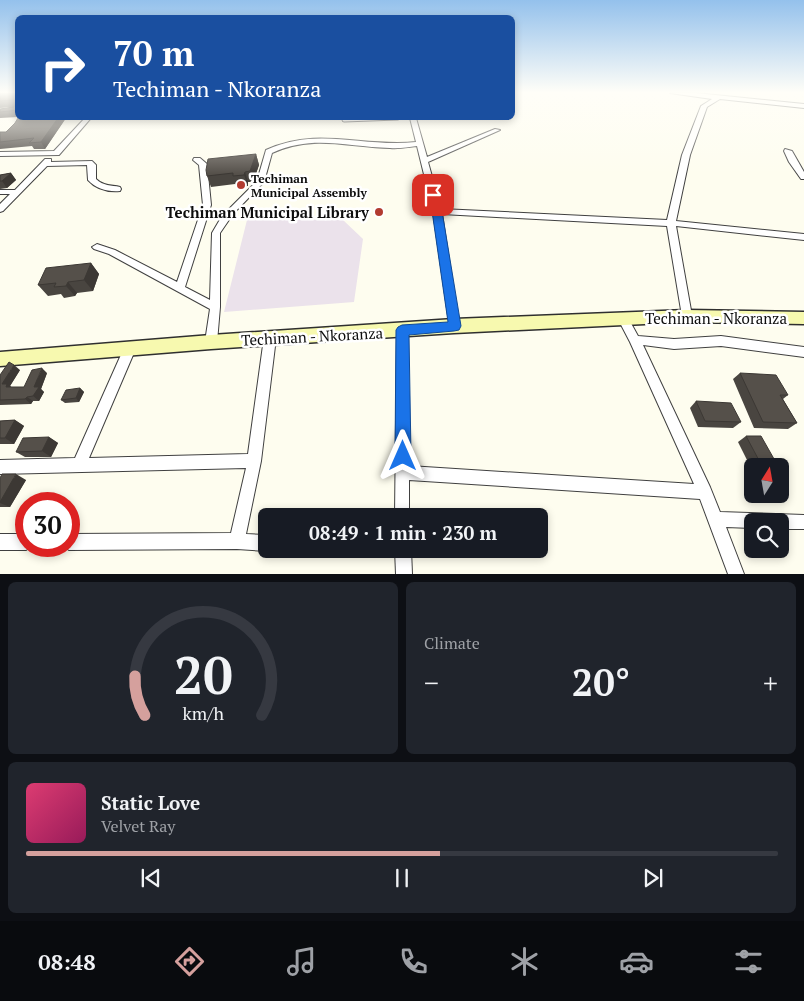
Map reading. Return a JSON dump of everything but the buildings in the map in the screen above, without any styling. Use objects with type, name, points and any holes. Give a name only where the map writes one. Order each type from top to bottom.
[{"type":"main road","name":"Techiman - Nkoranza","points":[[0,359],[211,342],[454,326],[687,316],[804,318]]},
{"type":"street","points":[[0,209],[86,120]]},
{"type":"street","points":[[414,120],[437,211],[454,326]]},
{"type":"street","points":[[687,316],[671,223],[686,155],[699,120]]},
{"type":"street","points":[[424,161],[497,130]]},
{"type":"street","points":[[211,342],[215,307],[216,233],[220,222],[263,177],[269,152],[287,143],[303,140],[388,146],[420,144]]},
{"type":"street","points":[[788,151],[804,178]]},
{"type":"street","points":[[0,154],[56,153]]},
{"type":"street","points":[[180,288],[207,205],[203,164],[198,160]]},
{"type":"street","points":[[45,164],[89,164],[92,166],[92,180],[95,184],[102,187],[117,188]]},
{"type":"street","points":[[0,192],[17,192]]},
{"type":"street","points":[[437,211],[671,223],[804,237]]},
{"type":"street","points":[[97,247],[112,252],[215,307]]},
{"type":"street","points":[[623,319],[635,340],[717,519],[736,574]]},
{"type":"street","points":[[402,330],[402,508]]},
{"type":"street","points":[[237,542],[254,461],[270,338]]},
{"type":"street","points":[[635,340],[674,344],[704,340],[802,355]]},
{"type":"street","points":[[79,465],[130,348]]},
{"type":"street","points":[[0,467],[254,461]]},
{"type":"street","points":[[403,473],[705,492]]},
{"type":"street","points":[[717,519],[804,522]]},
{"type":"street","points":[[0,542],[15,542]]},
{"type":"street","points":[[80,542],[258,543]]},
{"type":"street","points":[[403,558],[404,574]]},
{"type":"shaded area","points":[[248,216],[342,219],[363,239],[354,302],[224,312]]},
{"type":"place","name":"Techiman Municipal Assembly","points":[[241,185]]},
{"type":"place","name":"Techiman Municipal Library","points":[[379,212]]},
{"type":"route","points":[[403,456],[402,330],[454,326],[433,195]]}]
